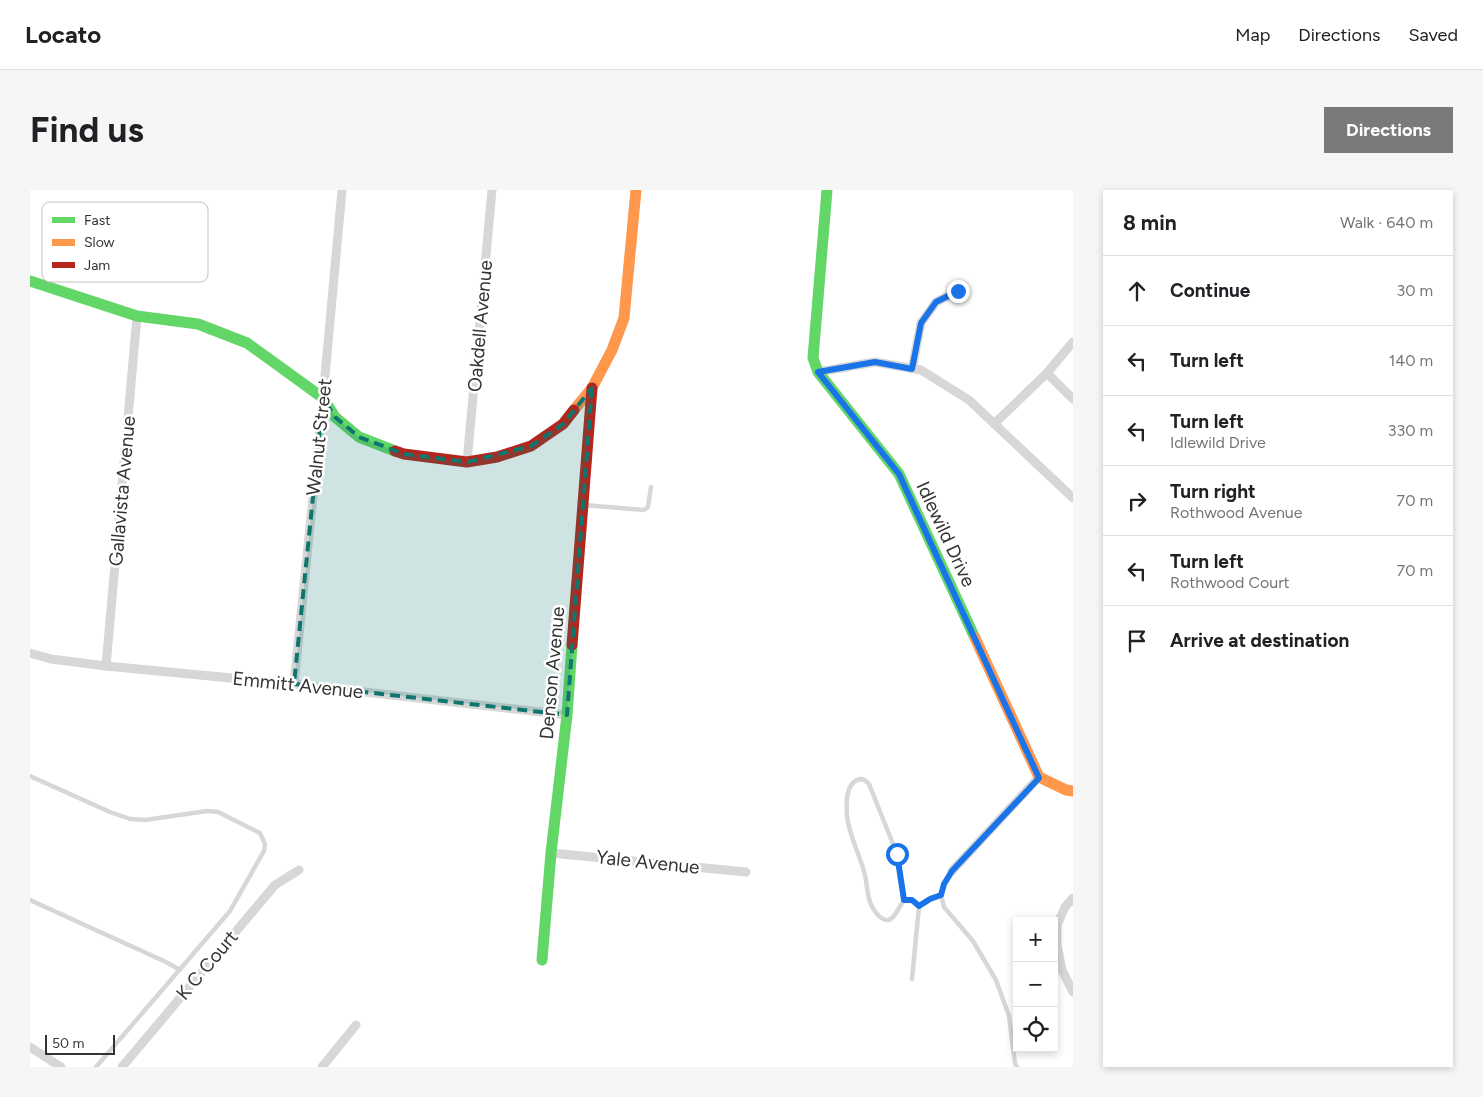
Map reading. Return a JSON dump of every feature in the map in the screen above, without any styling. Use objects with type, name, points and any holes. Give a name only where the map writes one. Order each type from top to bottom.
[{"type":"street","name":"Walnut Street","points":[[294,684],[342,190]]},
{"type":"street","name":"Oakdell Avenue","points":[[467,462],[492,190]]},
{"type":"street","points":[[30,282],[137,316],[198,324],[247,342],[323,398],[335,418],[360,437],[404,454],[467,462],[497,457],[531,446],[562,424],[592,388],[612,350],[624,318],[636,190]]},
{"type":"street","name":"Idlewild Drive","points":[[827,190],[814,334],[813,358],[818,372],[899,474],[1039,778]]},
{"type":"street","points":[[912,369],[921,323],[936,302],[958,291]]},
{"type":"street","name":"Gallavista Avenue","points":[[106,666],[137,316]]},
{"type":"street","points":[[994,424],[1047,373],[1073,342]]},
{"type":"street","points":[[818,372],[875,362],[921,370],[969,400],[1073,498]]},
{"type":"street","points":[[1047,373],[1073,400]]},
{"type":"street","name":"Denson Avenue","points":[[542,960],[551,853],[567,715],[592,388]]},
{"type":"street","name":"Emmitt Avenue","points":[[30,653],[51,659],[106,666],[294,684],[567,715]]},
{"type":"street","points":[[952,871],[1039,778],[1066,790],[1073,791]]},
{"type":"street","name":"Yale Avenue","points":[[551,853],[746,872]]},
{"type":"street","name":"K C Court","points":[[122,1067],[275,886],[299,870]]},
{"type":"street","points":[[1073,898],[1065,907],[1057,926],[1057,945],[1062,970],[1073,992]]},
{"type":"street","points":[[322,1067],[356,1025]]},
{"type":"street","points":[[30,1046],[55,1065]]},
{"type":"lane","points":[[583,505],[644,510],[648,508],[651,487]]},
{"type":"lane","points":[[30,776],[110,812],[130,818],[145,820],[207,811],[218,812],[260,833],[265,844],[264,851],[230,911],[96,1067]]},
{"type":"lane","points":[[857,780],[866,780],[869,784],[893,842],[897,854],[904,900],[893,917],[888,920],[883,919],[877,914],[870,902],[865,876],[847,817],[848,790],[852,783],[857,780]]},
{"type":"lane","points":[[952,871],[944,884],[941,895],[944,907],[973,941],[996,980],[1009,1016],[1018,1067]]},
{"type":"lane","points":[[919,906],[941,895]]},
{"type":"lane","points":[[30,900],[180,970]]},
{"type":"lane","points":[[904,900],[912,900],[919,906]]},
{"type":"lane","points":[[912,979],[919,906]]},
{"type":"highlighted area","points":[[592,388],[567,715],[294,684],[323,398],[335,417],[359,437],[404,454],[467,462],[531,446],[563,424]]},
{"type":"traffic: fast","points":[[827,190],[813,358],[818,372],[899,474],[975,638]]},
{"type":"traffic: fast","points":[[30,281],[137,316],[198,324],[247,343],[323,398],[335,417],[359,437],[395,451]]},
{"type":"traffic: fast","points":[[542,960],[551,853],[567,715],[572,645]]},
{"type":"traffic: slow","points":[[574,410],[592,388],[612,350],[624,318],[636,190]]},
{"type":"traffic: slow","points":[[975,638],[1039,777],[1066,790],[1073,791]]},
{"type":"traffic: jam","points":[[572,645],[592,388]]},
{"type":"traffic: jam","points":[[395,451],[404,454],[467,462],[497,457],[531,446],[563,424],[574,410]]},
{"type":"route","points":[[897,854],[904,900],[912,900],[919,906],[941,895],[944,884],[952,871],[1039,778],[899,474],[818,372],[875,362],[912,369],[921,323],[936,302],[958,291]]}]
